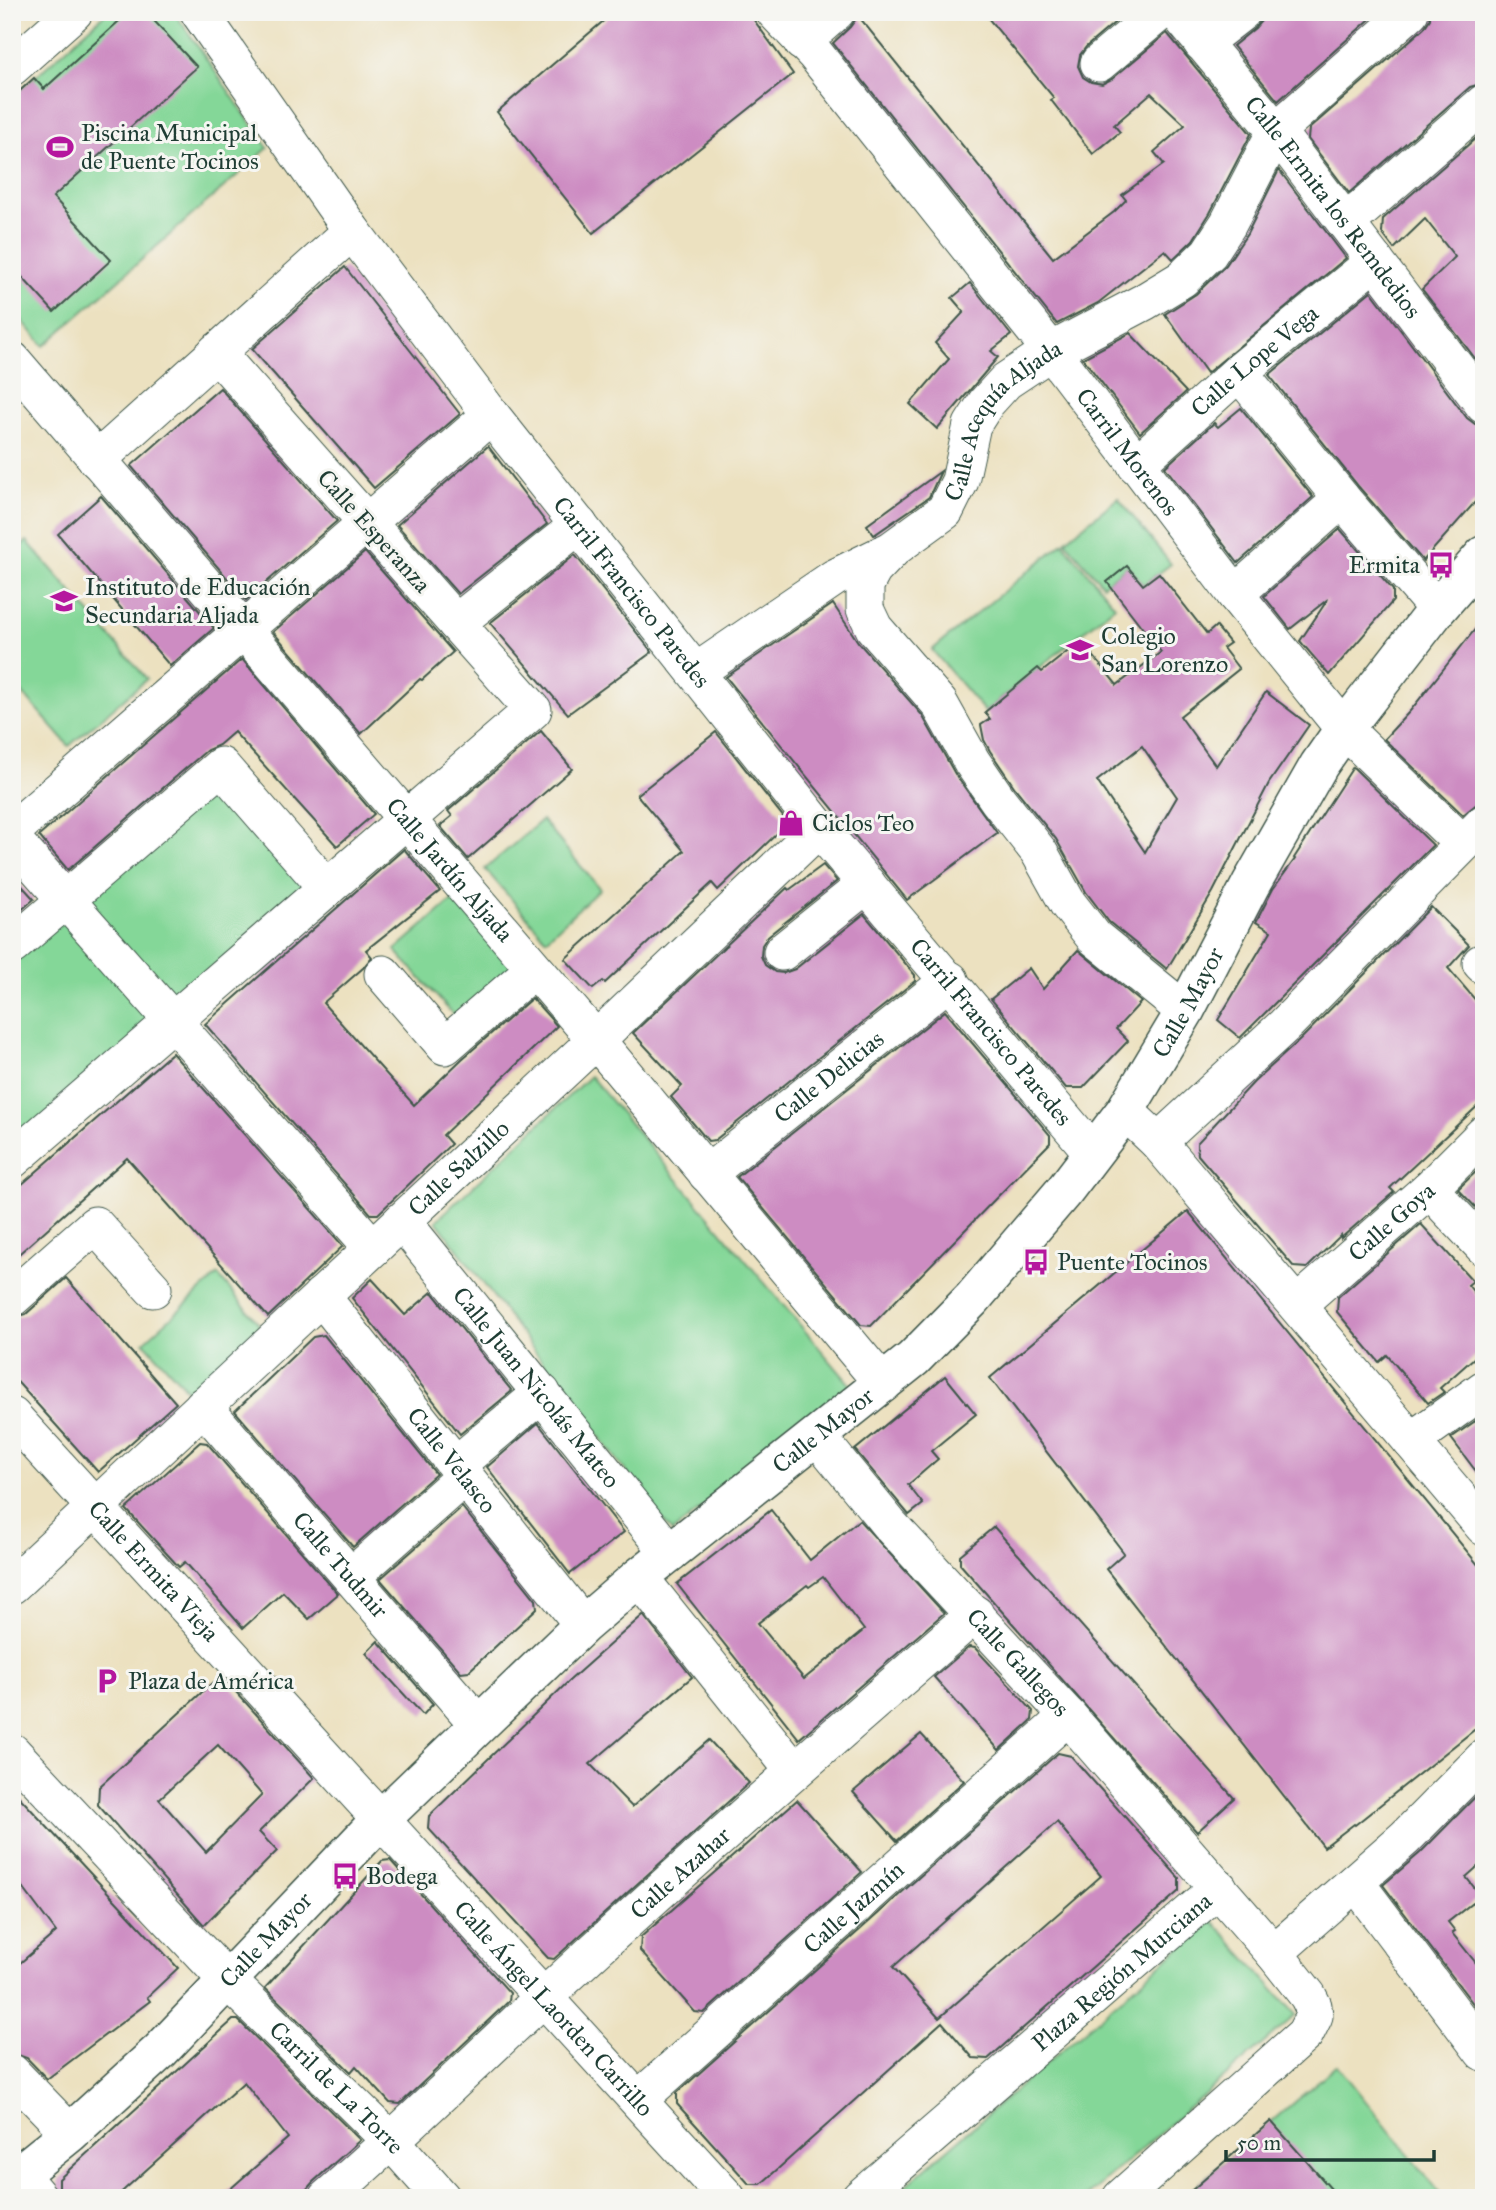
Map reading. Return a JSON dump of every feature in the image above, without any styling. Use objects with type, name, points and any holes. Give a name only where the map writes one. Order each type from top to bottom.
[{"type":"main road","name":"Calle Mayor","points":[[23,2184],[70,2133],[160,2051],[380,1820],[583,1625],[639,1577],[913,1359],[973,1298],[1064,1191],[1125,1111],[1185,1011],[1214,951],[1298,799],[1344,729],[1437,609],[1484,555]]},
{"type":"street","points":[[12,67],[74,12]]},
{"type":"street","name":"Carril Francisco Paredes","points":[[199,12],[352,231],[491,415],[819,828],[950,980],[1093,1153]]},
{"type":"street","name":"Carril Morenos","points":[[775,12],[815,54],[1051,351],[1235,594],[1344,729],[1473,834]]},
{"type":"street","points":[[802,42],[836,12]]},
{"type":"street","points":[[1099,63],[1160,12]]},
{"type":"street","name":"Calle Ermita los Remdedios","points":[[1177,12],[1276,131],[1374,261],[1477,381]]},
{"type":"street","points":[[1202,43],[1242,12]]},
{"type":"street","name":"Calle Acequía Aljada","points":[[1185,1011],[1094,937],[1068,904],[1039,852],[972,762],[939,703],[874,628],[865,609],[865,586],[873,570],[894,548],[945,511],[960,481],[972,425],[986,403],[1006,381],[1051,351],[1182,279],[1209,253],[1228,223],[1276,131],[1410,12]]},
{"type":"street","points":[[1346,223],[1484,103]]},
{"type":"street","points":[[97,460],[352,231]]},
{"type":"street","name":"Calle Lope Vega","points":[[1136,465],[1239,372],[1374,261]]},
{"type":"street","name":"Calle Esperanza","points":[[216,352],[533,710],[406,821]]},
{"type":"street","name":"Calle Jardín Aljada","points":[[12,360],[596,1040],[883,1384]]},
{"type":"street","points":[[1239,372],[1342,499],[1437,609]]},
{"type":"street","points":[[12,831],[491,415]]},
{"type":"street","points":[[1235,594],[1342,499]]},
{"type":"street","points":[[456,623],[579,525]]},
{"type":"street","points":[[696,672],[834,578],[894,548]]},
{"type":"street","points":[[12,946],[221,766],[327,888]]},
{"type":"street","points":[[12,1160],[406,821]]},
{"type":"street","name":"Calle Salzillo","points":[[95,1508],[819,828]]},
{"type":"street","points":[[1158,1142],[1285,1025],[1473,834]]},
{"type":"street","points":[[12,839],[373,1248]]},
{"type":"street","points":[[782,952],[867,884]]},
{"type":"street","points":[[383,974],[445,1046],[534,969]]},
{"type":"street","name":"Calle Delicias","points":[[707,1174],[950,980]]},
{"type":"street","points":[[1125,1111],[1158,1142],[1484,1527]]},
{"type":"street","name":"Calle Goya","points":[[1297,1305],[1429,1189],[1484,1135]]},
{"type":"street","points":[[1429,1189],[1484,1247]]},
{"type":"street","name":"Calle Juan Nicolás Mateo","points":[[402,1221],[670,1553]]},
{"type":"street","points":[[12,1298],[95,1225],[153,1289]]},
{"type":"street","name":"Calle Velasco","points":[[321,1296],[583,1625]]},
{"type":"street","points":[[1411,1441],[1484,1390]]},
{"type":"street","points":[[351,1577],[542,1393]]},
{"type":"street","name":"Calle Tudmir","points":[[203,1406],[478,1724]]},
{"type":"street","name":"Calle Ermita Vieja","points":[[12,1416],[380,1820]]},
{"type":"street","name":"Calle Gallegos","points":[[817,1436],[889,1524],[1068,1716],[1219,1888]]},
{"type":"street","points":[[12,1585],[95,1508]]},
{"type":"street","points":[[639,1577],[794,1771]]},
{"type":"street","name":"Calle Azahar","points":[[327,2198],[392,2142],[545,1996],[794,1771],[975,1614]]},
{"type":"street","name":"Calle Jazmín","points":[[639,2100],[1068,1716]]},
{"type":"street","name":"Carril de La Torre","points":[[12,1752],[228,1981],[392,2142],[442,2198]]},
{"type":"street","points":[[1274,1953],[1405,1838],[1484,1758]]},
{"type":"street","name":"Calle Ángel Laorden Carrillo","points":[[380,1820],[545,1996],[727,2198]]},
{"type":"street","points":[[1355,1882],[1483,2052]]},
{"type":"street","name":"Plaza Región Murciana","points":[[860,2198],[1219,1888],[1308,1997],[1314,2016],[1312,2025],[1121,2198]]},
{"type":"street","points":[[12,2073],[70,2133]]},
{"type":"green space","points":[[107,12],[174,12],[268,148],[44,346],[12,309],[12,98]]},
{"type":"green space","points":[[1118,498],[1171,564],[1143,585],[1127,566],[1103,585],[1065,541]]},
{"type":"green space","points":[[27,541],[147,679],[69,746],[12,681],[12,554]]},
{"type":"green space","points":[[1063,543],[1115,606],[985,712],[932,650]]},
{"type":"green space","points":[[221,766],[327,888],[12,1160],[12,946]]},
{"type":"green space","points":[[542,820],[600,889],[546,939],[485,869]]},
{"type":"green space","points":[[454,899],[515,968],[459,1021],[395,950]]},
{"type":"green space","points":[[590,1076],[854,1389],[672,1532],[436,1221]]},
{"type":"green space","points":[[218,1275],[260,1325],[189,1392],[144,1342]]},
{"type":"green space","points":[[1212,1920],[1296,2015],[1085,2198],[891,2198]]},
{"type":"green space","points":[[1337,2065],[1443,2198],[1183,2198]]},
{"type":"building","name":"Piscina Municipal de Puente Tocinos","points":[[129,12],[146,12],[197,67],[53,197],[111,260],[54,312],[12,266],[12,98],[34,78],[44,89]]},
{"type":"building","points":[[614,12],[748,12],[793,74],[593,233],[497,112]]},
{"type":"building","points":[[983,12],[1127,12],[1080,55],[1078,66],[1083,77],[1102,84],[1112,79],[1167,33],[1251,134],[1193,240],[1173,259],[1165,250],[1098,303],[1057,324],[833,43],[850,27],[856,19],[856,13],[1053,258],[1114,212],[1126,200],[1122,195],[1164,164],[1154,152],[1185,125],[1151,93],[1114,125],[1120,132],[1093,154],[1051,100],[1054,98]]},
{"type":"building","points":[[1263,12],[1378,12],[1278,101],[1233,46],[1255,28],[1261,21]]},
{"type":"building","points":[[1430,12],[1484,12],[1484,83],[1470,87],[1349,193],[1308,139],[1309,129],[1424,28],[1430,19]]},
{"type":"building","points":[[1484,131],[1484,370],[1422,289],[1455,257],[1425,219],[1394,249],[1382,233],[1383,219]]},
{"type":"building","points":[[1279,170],[1346,258],[1207,373],[1165,314],[1196,294],[1226,265],[1247,234]]},
{"type":"building","points":[[345,267],[460,414],[374,488],[252,349]]},
{"type":"building","points":[[970,283],[1011,335],[991,351],[998,357],[937,429],[910,404],[949,359],[935,343],[964,312],[952,298]]},
{"type":"building","points":[[1371,291],[1467,418],[1484,426],[1484,492],[1423,561],[1358,486],[1269,375]]},
{"type":"building","points":[[1130,333],[1186,392],[1140,433],[1083,358]]},
{"type":"building","points":[[220,388],[337,521],[246,600],[131,466]]},
{"type":"building","points":[[1241,408],[1313,497],[1238,563],[1165,467],[1214,423],[1218,427]]},
{"type":"building","points":[[488,446],[547,524],[458,594],[397,525]]},
{"type":"building","points":[[941,471],[929,497],[874,535],[867,525]]},
{"type":"building","points":[[101,496],[214,628],[170,666],[58,534]]},
{"type":"building","points":[[1340,529],[1393,590],[1393,601],[1329,675],[1300,641],[1328,599],[1290,629],[1264,596]]},
{"type":"building","points":[[365,552],[453,652],[361,734],[273,632]]},
{"type":"building","points":[[575,555],[652,652],[568,714],[490,623]]},
{"type":"building","points":[[1127,566],[1143,585],[1159,573],[1207,634],[1216,626],[1230,643],[1223,648],[1239,669],[1180,716],[1216,766],[1266,692],[1309,725],[1269,783],[1213,892],[1167,969],[1109,922],[1086,892],[1056,839],[1015,788],[990,751],[981,725],[990,719],[985,712],[1038,668],[1042,672],[1081,641],[1117,685],[1161,652],[1107,582]],"holes":[[[1142,746],[1177,797],[1145,852],[1097,781]]]},
{"type":"building","points":[[833,604],[858,642],[922,715],[955,774],[997,833],[907,900],[726,677]]},
{"type":"building","points":[[1484,618],[1484,803],[1478,803],[1463,815],[1384,739],[1410,711]]},
{"type":"building","points":[[242,659],[374,814],[337,846],[234,732],[219,745],[207,750],[68,870],[39,836]]},
{"type":"building","points":[[541,731],[572,769],[468,859],[440,826],[452,816],[448,811]]},
{"type":"building","points":[[716,732],[788,823],[718,890],[712,883],[605,983],[603,981],[593,989],[565,959],[684,851],[637,795]]},
{"type":"building","points":[[1353,767],[1433,845],[1240,1038],[1218,1020],[1271,931],[1256,922],[1273,889]]},
{"type":"building","points":[[404,849],[440,891],[366,950],[372,957],[323,1003],[414,1105],[532,998],[557,1026],[443,1135],[451,1144],[378,1214],[371,1214],[205,1024]]},
{"type":"building","points":[[823,865],[837,881],[768,936],[762,945],[761,956],[765,965],[775,972],[784,973],[795,969],[864,914],[915,975],[915,981],[715,1140],[708,1141],[671,1097],[682,1086],[633,1033],[787,888],[789,890]]},
{"type":"building","points":[[12,875],[34,899],[12,918]]},
{"type":"building","points":[[1431,907],[1469,945],[1448,968],[1484,1010],[1484,1100],[1390,1188],[1394,1192],[1341,1238],[1341,1235],[1307,1268],[1294,1267],[1198,1155],[1197,1143],[1254,1082],[1300,1040]]},
{"type":"building","points":[[1078,950],[1141,1002],[1116,1029],[1128,1041],[1083,1088],[1066,1088],[991,999],[1029,968],[1043,989]]},
{"type":"building","points":[[945,1011],[1050,1135],[1050,1143],[871,1326],[861,1325],[737,1177]]},
{"type":"building","points":[[172,1053],[343,1246],[268,1317],[127,1158],[12,1260],[12,1193]]},
{"type":"building","points":[[1484,1164],[1484,1216],[1458,1189]]},
{"type":"building","points":[[1188,1211],[1484,1572],[1484,1722],[1324,1847],[1106,1569],[1124,1553],[990,1378]]},
{"type":"building","points":[[1421,1224],[1473,1281],[1468,1285],[1484,1305],[1484,1349],[1440,1388],[1444,1392],[1428,1403],[1387,1355],[1379,1362],[1337,1312],[1338,1297]]},
{"type":"building","points":[[66,1278],[176,1403],[98,1472],[12,1376],[12,1318],[26,1314]]},
{"type":"building","points":[[372,1279],[405,1315],[432,1292],[512,1391],[460,1434],[352,1298]]},
{"type":"building","points":[[324,1335],[436,1474],[353,1547],[235,1411],[313,1337]]},
{"type":"building","points":[[945,1376],[976,1414],[931,1451],[938,1459],[908,1485],[923,1504],[909,1515],[855,1450]]},
{"type":"building","points":[[1484,1415],[1484,1482],[1451,1438]]},
{"type":"building","points":[[538,1423],[624,1532],[570,1574],[487,1467]]},
{"type":"building","points":[[200,1442],[207,1443],[338,1594],[309,1619],[283,1592],[243,1628],[185,1562],[179,1567],[126,1509]]},
{"type":"building","points":[[462,1507],[536,1600],[537,1608],[469,1671],[461,1672],[380,1579]]},
{"type":"building","points":[[771,1510],[810,1560],[859,1520],[944,1613],[799,1739],[677,1584]],"holes":[[[823,1577],[864,1630],[804,1679],[758,1623],[807,1585],[809,1587]]]},
{"type":"building","points":[[994,1527],[1234,1798],[1197,1832],[960,1564],[960,1555]]},
{"type":"building","points":[[643,1615],[692,1677],[590,1764],[632,1807],[709,1740],[749,1783],[554,1959],[548,1958],[428,1828],[429,1816],[570,1680]]},
{"type":"building","points":[[378,1641],[433,1704],[423,1715],[366,1653]]},
{"type":"building","points":[[969,1647],[975,1648],[1033,1711],[1032,1720],[999,1750],[934,1677]]},
{"type":"building","points":[[226,1681],[314,1778],[259,1832],[277,1851],[204,1925],[98,1805],[99,1787],[212,1683]],"holes":[[[218,1745],[262,1795],[206,1852],[159,1799]]]},
{"type":"building","points":[[921,1734],[964,1781],[897,1841],[853,1792]]},
{"type":"building","points":[[1058,1753],[1071,1756],[1179,1878],[1179,1891],[988,2059],[973,2058],[942,2022],[761,2184],[749,2184],[677,2104],[677,2093]],"holes":[[[1057,1822],[1101,1876],[939,2018],[893,1967]]]},
{"type":"building","points":[[1484,1788],[1484,1861],[1466,1877],[1481,1896],[1448,1922],[1455,1931],[1452,1933],[1484,1973],[1484,2018],[1383,1885],[1420,1853]]},
{"type":"building","points":[[12,1789],[178,1968],[147,1997],[150,2001],[47,2079],[27,2058],[12,2053],[12,1970],[56,1932],[12,1873]]},
{"type":"building","points":[[797,1800],[862,1872],[704,2013],[695,2012],[640,1951],[641,1937]]},
{"type":"building","points":[[390,1860],[510,1993],[509,2001],[400,2104],[390,2103],[356,2066],[351,2072],[265,1988],[382,1861]]},
{"type":"building","points":[[233,2020],[238,2020],[360,2140],[299,2198],[220,2198],[288,2138],[244,2082],[115,2198],[59,2198],[59,2179]]},
{"type":"building","points":[[1271,2121],[1339,2198],[1183,2198]]},
{"type":"place","name":"Piscina Municipal de Puente Tocinos","points":[[60,147]]},
{"type":"place","name":"Ermita","points":[[1441,565]]},
{"type":"place","name":"Instituto de Educación Secundaria Aljada","points":[[64,601]]},
{"type":"place","name":"Colegio San Lorenzo","points":[[1080,650]]},
{"type":"place","name":"Ciclos Teo","points":[[791,823]]},
{"type":"place","name":"Puente Tocinos","points":[[1036,1262]]},
{"type":"place","name":"Plaza de América","points":[[107,1681]]},
{"type":"place","name":"Bodega","points":[[345,1876]]}]
